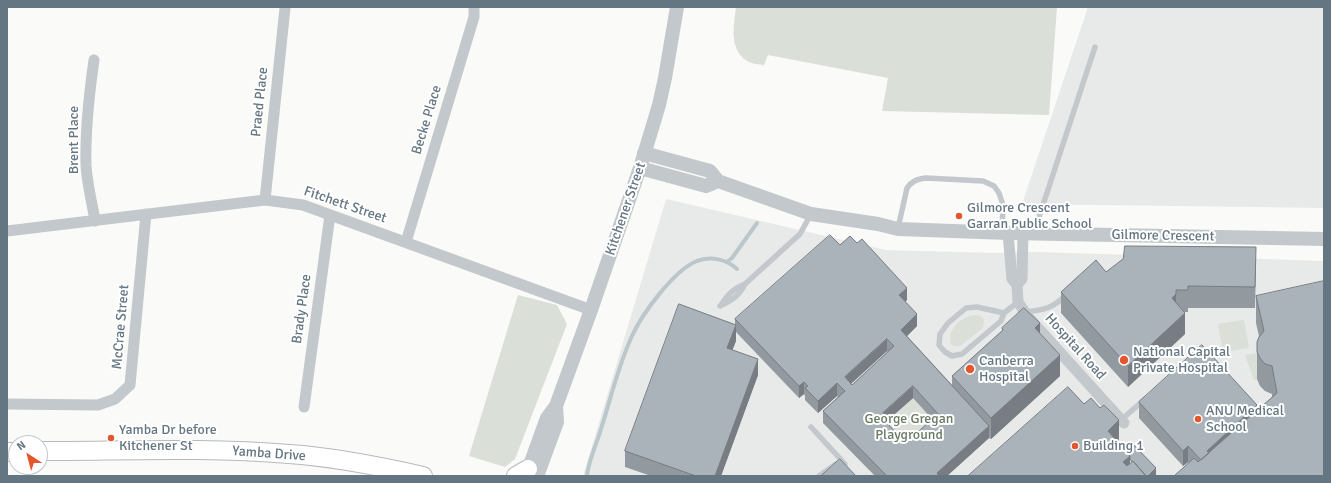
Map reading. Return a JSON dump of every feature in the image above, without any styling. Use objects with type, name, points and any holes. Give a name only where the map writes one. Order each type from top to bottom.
[{"type":"main road","name":"Yamba Drive","points":[[48,452],[214,450],[290,454],[354,462],[423,476]]},
{"type":"street","name":"Becke Place","points":[[406,242],[474,17],[474,7]]},
{"type":"street","name":"Kitchener Street","points":[[527,474],[547,418],[556,406],[640,168],[659,105],[677,7]]},
{"type":"street","name":"Praed Place","points":[[265,200],[286,8]]},
{"type":"street","name":"Brent Place","points":[[94,60],[89,93],[86,131],[86,167],[95,221]]},
{"type":"street","name":"Gilmore Crescent","points":[[644,153],[710,171],[718,182],[811,214],[878,224],[898,229],[1324,239]]},
{"type":"street","name":"Gilmore Crescent","points":[[640,168],[706,186],[718,182]]},
{"type":"street","name":"Fitchett Street","points":[[7,231],[265,200],[303,205],[591,310]]},
{"type":"street","name":"McCrae Street","points":[[7,404],[98,405],[115,399],[130,385],[146,214]]},
{"type":"street","name":"Brady Place","points":[[304,407],[330,215]]},
{"type":"street","points":[[1005,232],[1012,279],[1017,285],[1021,307]]},
{"type":"street","points":[[1017,285],[1022,279],[1023,233]]},
{"type":"street","name":"Hospital Road","points":[[1021,307],[1122,421]]},
{"type":"lane","points":[[1039,233],[1040,217],[1095,47]]},
{"type":"lane","points":[[898,229],[907,188],[911,183],[918,179],[926,178],[983,181],[994,186],[999,193],[1003,205],[1005,232]]},
{"type":"lane","points":[[745,284],[740,294],[720,306],[728,294],[735,288],[745,284],[800,234],[811,214]]},
{"type":"lane","points":[[1004,313],[1000,321],[962,354],[952,356],[945,352],[939,345],[940,334],[948,323],[966,308],[977,307],[1004,313],[1021,307],[1049,308],[1057,304],[1073,288]]},
{"type":"lane","points":[[1122,421],[1149,395]]},
{"type":"lane","points":[[811,427],[850,470]]},
{"type":"lane","points":[[820,476],[840,459]]},
{"type":"shaded area","points":[[1088,7],[1324,7],[1324,208],[1022,204]]},
{"type":"shaded area","name":"Canberra Hospital","points":[[666,199],[886,250],[993,253],[1037,252],[1324,261],[1324,476],[583,476]]},
{"type":"green space","points":[[736,7],[1057,7],[1049,115],[882,111],[888,78],[768,55],[764,65],[749,62],[742,57],[735,45],[734,29]]},
{"type":"green space","points":[[518,295],[557,305],[567,324],[515,459],[505,467],[469,456]]},
{"type":"green space","points":[[973,315],[982,318],[984,321],[983,328],[960,346],[954,346],[951,344],[951,334],[956,325]]},
{"type":"green space","points":[[1244,320],[1249,348],[1223,352],[1218,324]]},
{"type":"green space","points":[[1257,353],[1263,379],[1254,380],[1245,355]]},
{"type":"green space","name":"George Gregan Playground","points":[[913,398],[938,426],[909,453],[883,425]]},
{"type":"building","points":[[830,235],[840,245],[850,236],[857,243],[862,239],[907,288],[899,295],[917,314],[901,330],[989,426],[937,473],[939,476],[887,476],[823,411],[845,391],[837,383],[818,401],[805,388],[808,386],[804,382],[799,386],[735,319]],"holes":[[[887,339],[894,346],[852,385],[845,377]],[[913,386],[938,414],[909,440],[906,437],[903,440],[885,421],[888,418],[883,413]]]},
{"type":"building","name":"National Capital Private Hospital","points":[[1125,246],[1256,247],[1255,287],[1188,286],[1188,290],[1176,290],[1176,294],[1172,298],[1185,313],[1128,366],[1061,292],[1096,260],[1106,272],[1123,259]]},
{"type":"building","points":[[1324,281],[1324,476],[1174,476],[1194,458],[1198,462],[1277,393],[1272,366],[1265,364],[1257,352],[1257,342],[1264,331],[1256,296]]},
{"type":"building","points":[[679,304],[736,325],[727,348],[758,359],[715,476],[696,476],[625,451]]},
{"type":"building","points":[[1024,308],[1040,323],[1035,328],[1060,355],[991,418],[952,376],[1003,330],[1002,328]]},
{"type":"building","name":"ANU Medical School","points":[[1202,345],[1257,405],[1207,451],[1209,453],[1201,460],[1188,446],[1183,451],[1139,402]]},
{"type":"building","points":[[1068,387],[1084,404],[1091,398],[1100,408],[1104,405],[1119,420],[1108,431],[1130,456],[1123,462],[1127,466],[1133,461],[1146,476],[968,476]]},
{"type":"building","points":[[1133,444],[1156,468],[1148,476],[1146,476],[1133,461],[1132,462],[1130,456],[1125,451]]},
{"type":"building","points":[[840,459],[856,476],[821,476]]},
{"type":"waterway","points":[[727,262],[732,258],[757,223]]},
{"type":"waterway","points":[[587,476],[623,359],[632,336],[643,316],[669,283],[679,273],[697,261],[702,259],[718,259],[737,269]]},
{"type":"place","name":"Gilmore Crescent Garran Public School","points":[[959,216]]},
{"type":"place","name":"National Capital Private Hospital","points":[[1124,360]]},
{"type":"place","name":"Canberra Hospital","points":[[970,369]]},
{"type":"place","name":"ANU Medical School","points":[[1198,419]]},
{"type":"place","name":"Yamba Dr before Kitchener St","points":[[111,438]]},
{"type":"place","name":"Building 1","points":[[1075,446]]}]
